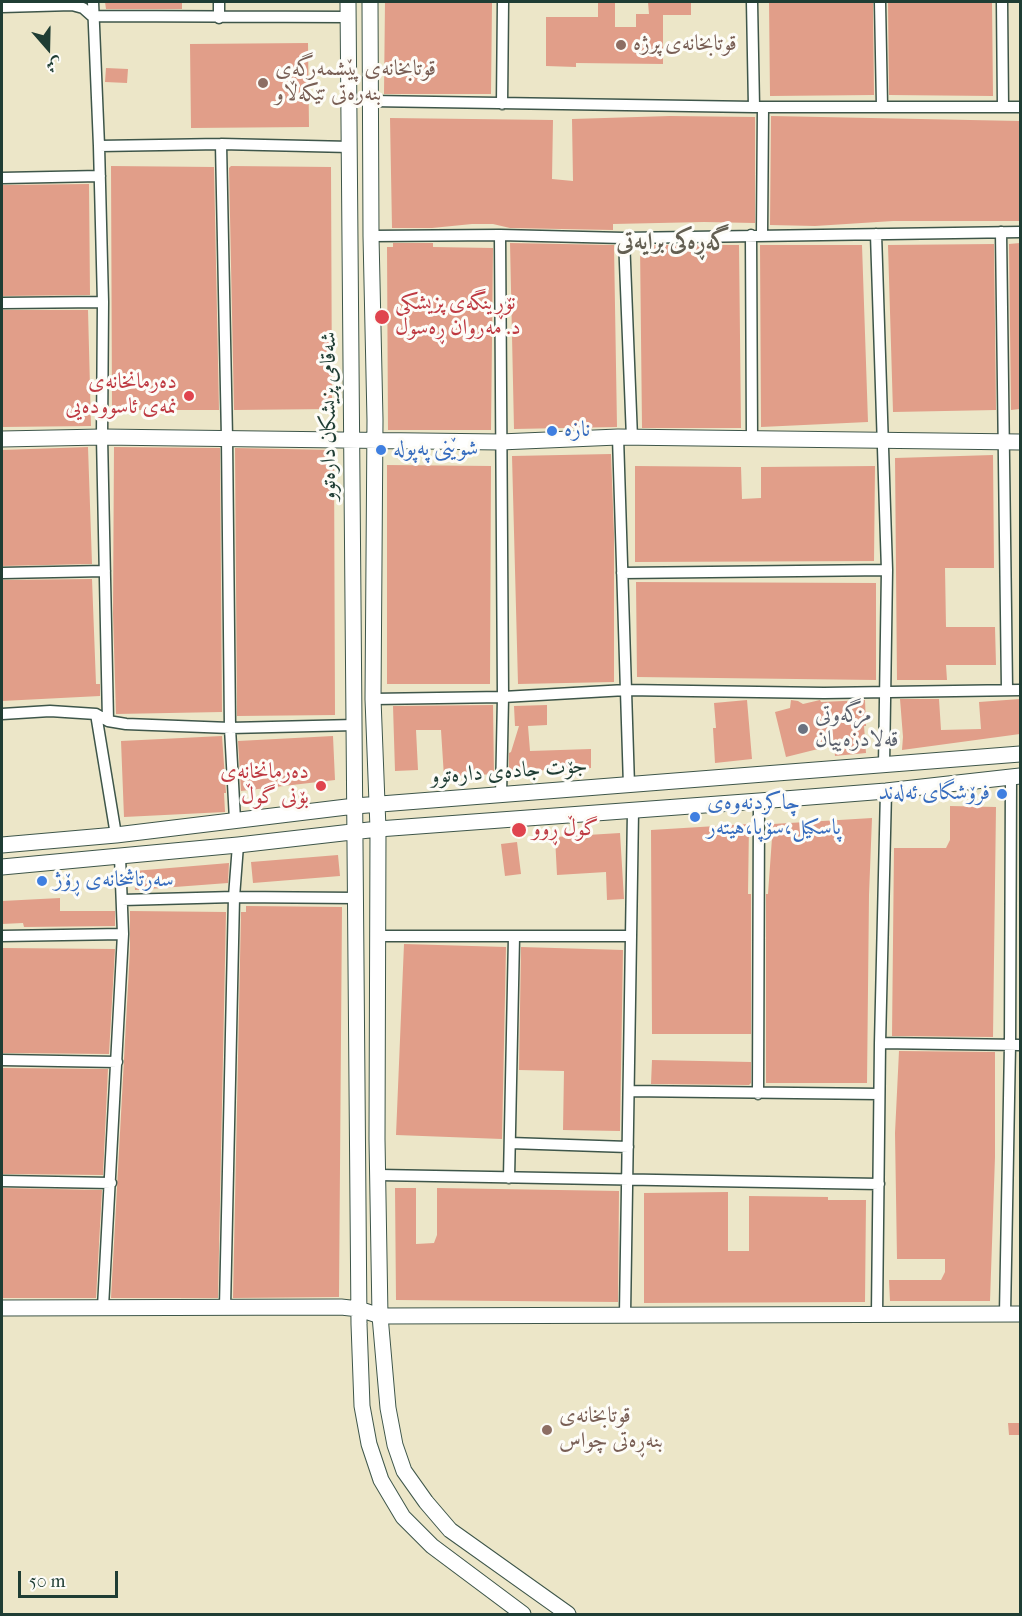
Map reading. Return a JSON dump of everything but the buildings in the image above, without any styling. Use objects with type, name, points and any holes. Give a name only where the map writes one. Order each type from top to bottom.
[{"type":"main road","name":"شەقامی پزیشکان دارەتوو","points":[[348,2],[359,1309],[362,1406],[369,1444],[381,1480],[403,1517],[432,1546],[523,1614]]},
{"type":"main road","name":"شەقامی پزیشکان دارەتوو","points":[[370,2],[370,236],[375,440],[373,699],[378,829],[377,1139],[380,1316],[388,1408],[394,1446],[404,1471],[450,1530],[568,1614]]},
{"type":"main road","points":[[350,102],[370,101]]},
{"type":"main road","points":[[2,439],[102,437],[500,442],[625,438],[1013,442]]},
{"type":"main road","name":"جۆت جادەی دارەتوو","points":[[2,845],[116,835],[355,806],[1020,754]]},
{"type":"main road","name":"جۆت جادەی دارەتوو","points":[[2,867],[120,857],[378,829],[886,791],[1016,777]]},
{"type":"main road","points":[[2,1308],[359,1309],[380,1316],[1013,1314]]},
{"type":"street","points":[[93,2],[103,302],[102,437],[108,721]]},
{"type":"street","points":[[219,2],[219,18]]},
{"type":"street","points":[[502,104],[503,2]]},
{"type":"street","points":[[752,2],[758,107],[752,440]]},
{"type":"street","points":[[880,2],[882,106]]},
{"type":"street","points":[[1002,2],[1003,107]]},
{"type":"street","points":[[2,7],[72,5],[83,8],[92,16],[349,17]]},
{"type":"street","points":[[370,101],[758,107],[1020,107]]},
{"type":"street","points":[[99,146],[221,144],[350,147]]},
{"type":"street","points":[[221,144],[230,728],[235,820]]},
{"type":"street","points":[[2,178],[100,176]]},
{"type":"street","points":[[1001,231],[1013,442],[1007,689]]},
{"type":"street","points":[[370,236],[501,235],[624,238],[1020,232]]},
{"type":"street","points":[[876,234],[887,570],[884,766]]},
{"type":"street","points":[[501,235],[500,442],[503,697],[501,796]]},
{"type":"street","points":[[624,238],[625,438],[622,573],[629,786]]},
{"type":"street","points":[[2,303],[103,302]]},
{"type":"street","points":[[622,573],[887,570]]},
{"type":"street","points":[[2,573],[105,572]]},
{"type":"street","points":[[373,699],[503,697],[626,690],[886,693],[1020,690]]},
{"type":"street","points":[[2,714],[50,711],[96,714],[108,721],[126,724],[230,728],[355,724]]},
{"type":"street","points":[[96,714],[116,835]]},
{"type":"street","points":[[1013,1314],[1016,777]]},
{"type":"street","points":[[877,1314],[886,791]]},
{"type":"street","points":[[758,1094],[759,801]]},
{"type":"street","points":[[626,1314],[633,811]]},
{"type":"street","points":[[225,1307],[234,897],[238,845]]},
{"type":"street","points":[[103,1307],[123,934],[120,857]]},
{"type":"street","points":[[122,900],[234,897],[356,898]]},
{"type":"street","points":[[2,936],[123,934]]},
{"type":"street","points":[[377,936],[631,936]]},
{"type":"street","points":[[509,1178],[514,937]]},
{"type":"street","points":[[880,1043],[1015,1045]]},
{"type":"street","points":[[2,1060],[117,1062]]},
{"type":"street","points":[[629,1091],[879,1094]]},
{"type":"street","points":[[510,1143],[628,1147]]},
{"type":"street","points":[[379,1175],[879,1184]]},
{"type":"street","points":[[2,1181],[111,1183]]},
{"type":"place","name":"قوتابخانەی پرژە","points":[[621,45]]},
{"type":"place","name":"قوتابخانەی پێشمەرگەی بنەرەتی تێکەڵاو","points":[[263,83]]},
{"type":"place","name":"نۆڕینگەی پزیشکی د. مەروان ڕەسول","points":[[382,317]]},
{"type":"place","name":"دەرمانخانەی نمەی ئاسوودەیی","points":[[189,396]]},
{"type":"place","name":"نازە","points":[[552,431]]},
{"type":"place","name":"شوێنی پەپولە","points":[[381,450]]},
{"type":"place","name":"مزگەوتی قەلادزەییان","points":[[803,729]]},
{"type":"place","name":"دەرمانخانەی بۆنی گوڵ","points":[[321,786]]},
{"type":"place","name":"فرۆشگای ئەلەند","points":[[1002,794]]},
{"type":"place","name":"چاکردنەوەی پاسکیل،سۆپا،هیتەر","points":[[695,817]]},
{"type":"place","name":"گوڵ ڕوو","points":[[519,830]]},
{"type":"place","name":"سەرتاشخانەی ڕۆژ","points":[[42,881]]},
{"type":"place","name":"قوتابخانەی بنەڕەتی چواس","points":[[547,1430]]},
{"type":"district","name":"گەڕەکی برایەتی","points":[[673,243]]}]
